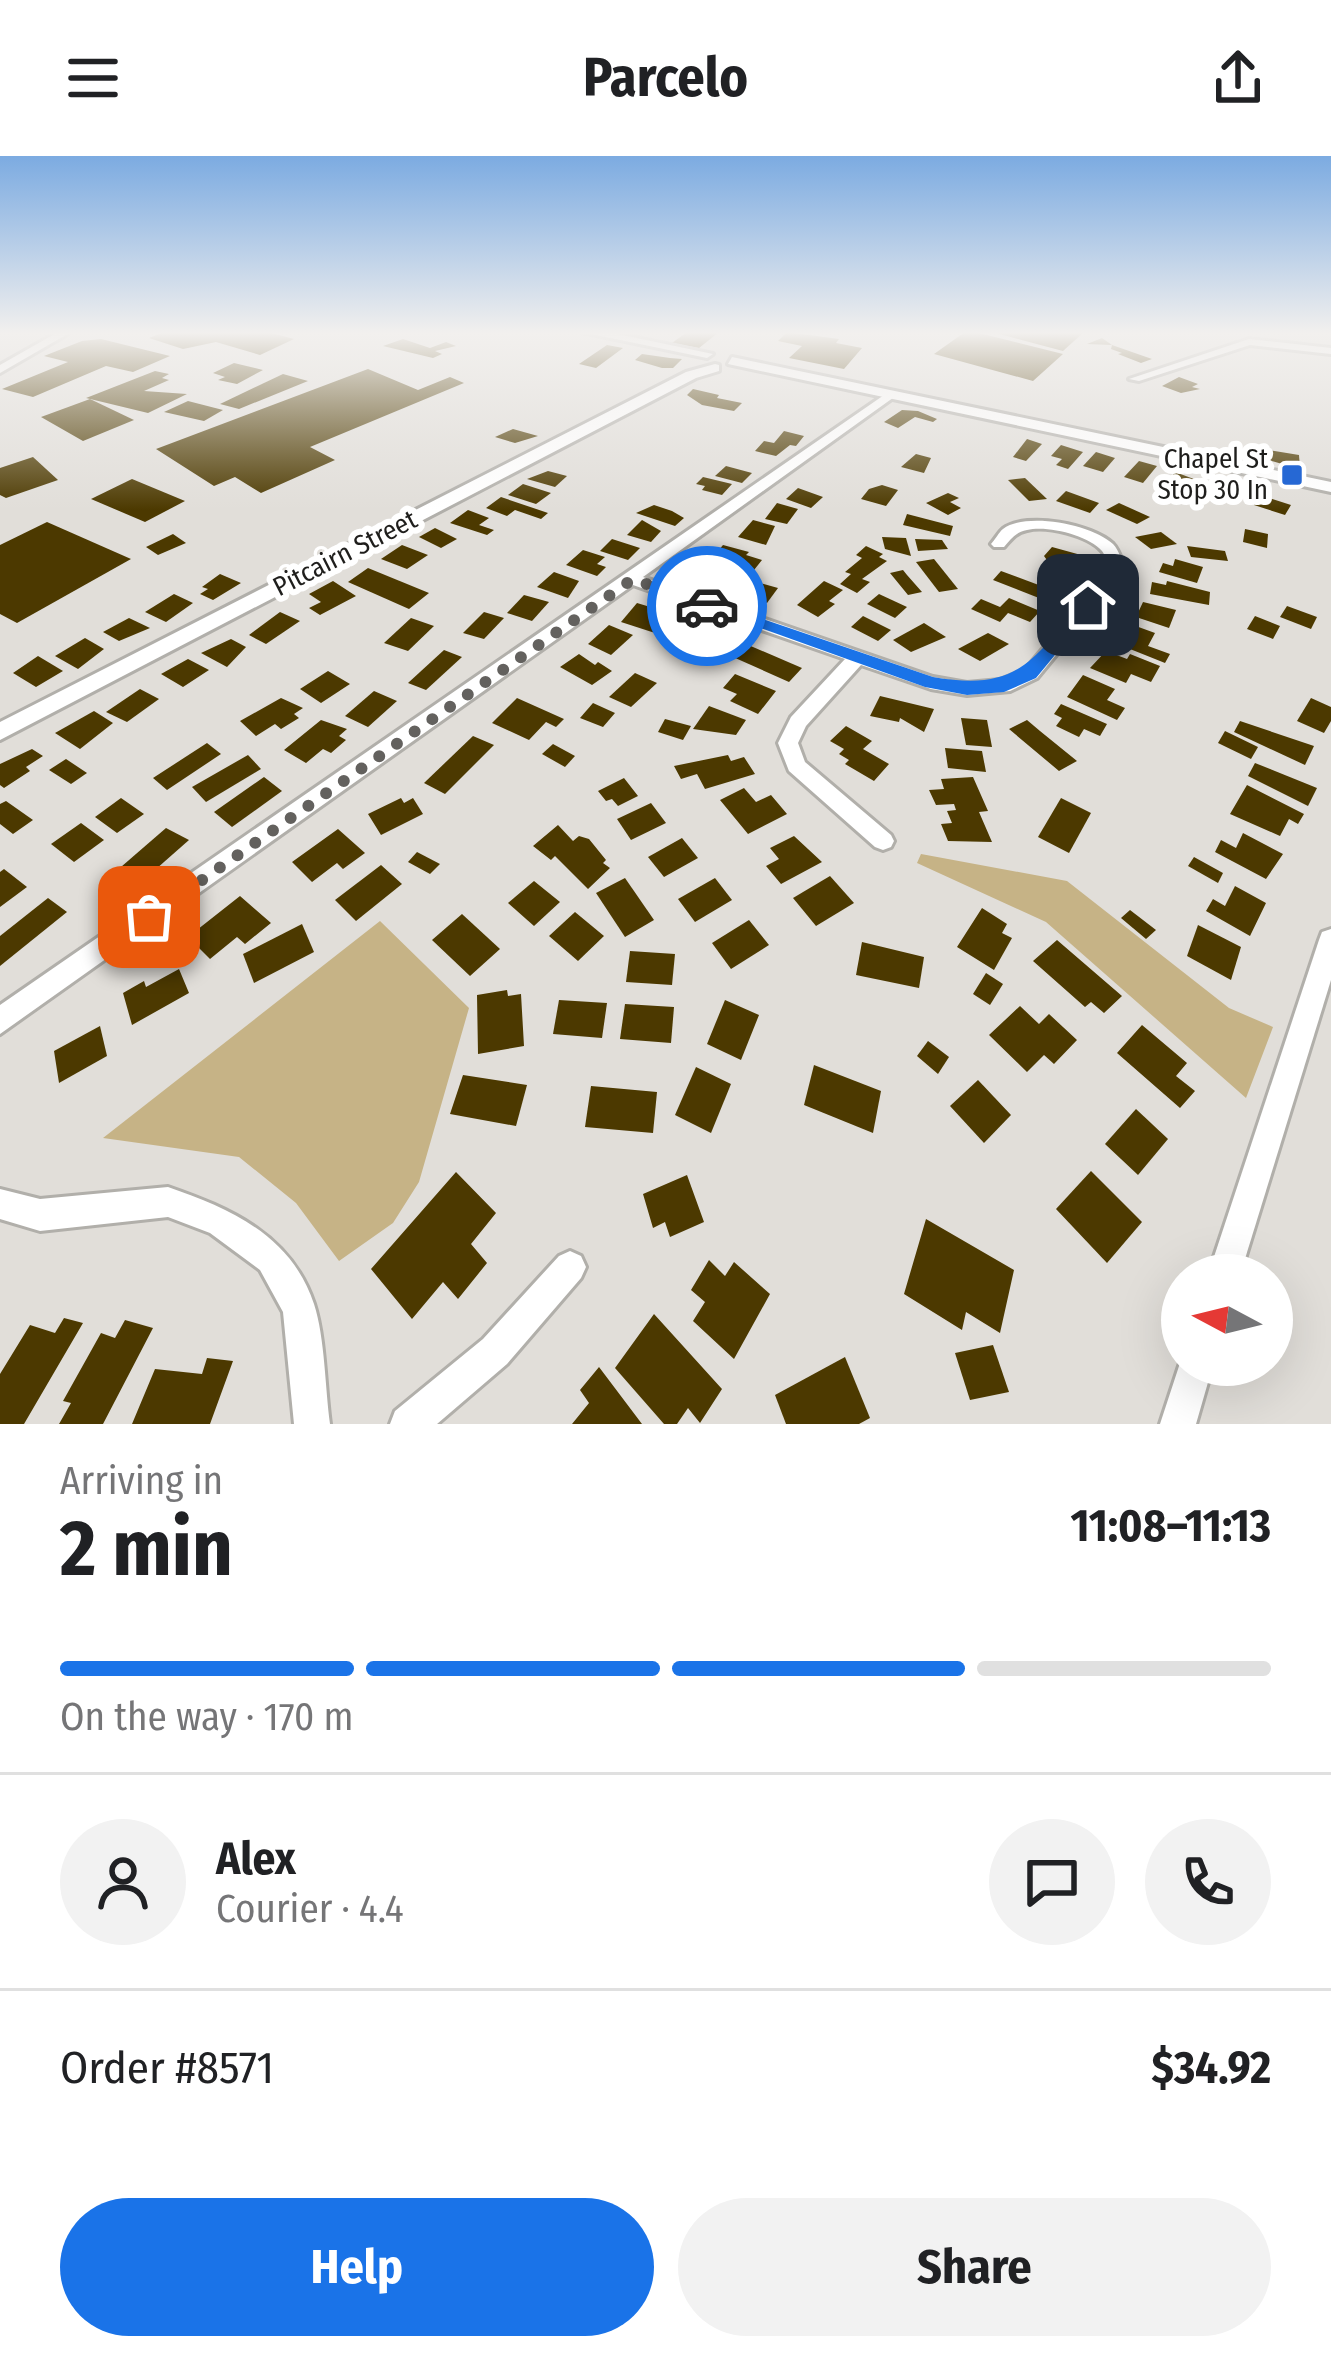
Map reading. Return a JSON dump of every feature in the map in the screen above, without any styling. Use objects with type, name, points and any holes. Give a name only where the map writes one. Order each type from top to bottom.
[{"type":"street","name":"Pitcairn Street","points":[[0,732],[644,391]]},
{"type":"street","points":[[872,391],[1331,487]]},
{"type":"street","points":[[0,1022],[891,395]]},
{"type":"street","points":[[633,579],[948,688],[986,688],[1019,681],[1118,570],[1108,548],[1076,533],[1018,526],[1007,531],[999,544]]},
{"type":"street","points":[[857,658],[798,722],[788,743],[796,766],[883,841]]},
{"type":"street","points":[[1231,1254],[1331,940]]},
{"type":"street","points":[[0,1204],[40,1215],[168,1202],[220,1221],[271,1259],[299,1308],[312,1424]]},
{"type":"street","points":[[408,1424],[480,1370],[529,1320],[570,1268]]},
{"type":"street","points":[[1178,1424],[1190,1386]]},
{"type":"shaded area","points":[[921,854],[1067,881],[1229,1008],[1273,1027],[1246,1098],[1046,922],[917,863]]},
{"type":"shaded area","points":[[380,921],[469,1008],[419,1182],[393,1223],[339,1261],[296,1203],[239,1157],[103,1138]]},
{"type":"building","points":[[10,391],[47,391],[33,397]]},
{"type":"building","points":[[103,391],[187,394],[148,413],[86,398]]},
{"type":"building","points":[[247,391],[283,391],[239,409],[220,404]]},
{"type":"building","points":[[309,391],[444,391],[310,447],[335,460],[261,493],[235,477],[214,486],[156,449]]},
{"type":"building","points":[[702,391],[742,403],[734,411],[702,405],[687,395]]},
{"type":"building","points":[[90,399],[134,420],[83,441],[41,417]]},
{"type":"building","points":[[188,401],[223,410],[204,421],[164,412]]},
{"type":"building","points":[[902,410],[937,419],[915,417],[898,428],[884,422]]},
{"type":"building","points":[[513,429],[538,436],[515,443],[495,437]]},
{"type":"building","points":[[784,431],[804,436],[776,456],[755,451],[764,441],[774,443]]},
{"type":"building","points":[[1027,439],[1042,444],[1026,461],[1013,457]]},
{"type":"building","points":[[1061,445],[1083,452],[1068,469],[1056,465],[1062,459],[1051,456]]},
{"type":"building","points":[[1268,450],[1299,455],[1300,469],[1268,460]]},
{"type":"building","points":[[1096,452],[1115,458],[1103,472],[1083,466]]},
{"type":"building","points":[[916,454],[931,458],[924,473],[901,467]]},
{"type":"building","points":[[33,457],[58,480],[6,498],[0,495],[0,468]]},
{"type":"building","points":[[1139,461],[1157,466],[1143,483],[1124,477]]},
{"type":"building","points":[[726,466],[752,473],[742,483],[715,476]]},
{"type":"building","points":[[548,471],[567,476],[555,487],[527,479]]},
{"type":"building","points":[[1175,472],[1202,482],[1194,496],[1162,491]]},
{"type":"building","points":[[703,477],[732,484],[722,495],[702,490],[705,486],[696,484]]},
{"type":"building","points":[[1025,478],[1047,499],[1029,501],[1008,480]]},
{"type":"building","points":[[132,479],[185,501],[145,522],[91,499]]},
{"type":"building","points":[[523,484],[551,493],[536,504],[508,495]]},
{"type":"building","points":[[882,485],[898,490],[886,506],[861,499],[869,489]]},
{"type":"building","points":[[798,488],[823,497],[811,508],[786,499]]},
{"type":"building","points":[[1066,491],[1099,503],[1090,513],[1056,501]]},
{"type":"building","points":[[948,493],[959,498],[950,502],[961,508],[948,515],[926,503]]},
{"type":"building","points":[[1260,495],[1291,505],[1285,515],[1254,505]]},
{"type":"building","points":[[501,497],[548,513],[541,519],[515,510],[507,516],[486,508]]},
{"type":"building","points":[[777,503],[798,509],[787,524],[765,519]]},
{"type":"building","points":[[1119,503],[1150,517],[1137,524],[1106,510]]},
{"type":"building","points":[[654,505],[684,518],[675,526],[636,513]]},
{"type":"building","points":[[468,510],[489,518],[479,525],[494,530],[487,535],[450,523]]},
{"type":"building","points":[[907,514],[953,526],[950,536],[903,525]]},
{"type":"building","points":[[642,520],[661,531],[651,542],[627,535]]},
{"type":"building","points":[[753,520],[775,526],[766,545],[738,537]]},
{"type":"building","points":[[47,522],[131,559],[17,623],[0,614],[0,545]]},
{"type":"building","points":[[435,528],[457,539],[441,548],[419,537]]},
{"type":"building","points":[[1245,529],[1268,534],[1267,548],[1243,542]]},
{"type":"building","points":[[1161,532],[1177,544],[1151,549],[1135,537]]},
{"type":"building","points":[[173,534],[186,543],[158,555],[146,547]]},
{"type":"building","points":[[882,537],[906,538],[911,556],[885,549]]},
{"type":"building","points":[[612,539],[640,548],[628,560],[600,551]]},
{"type":"building","points":[[915,539],[942,540],[948,549],[918,551]]},
{"type":"building","points":[[402,545],[428,555],[407,569],[381,559]]},
{"type":"building","points":[[723,545],[762,560],[754,570],[712,558]]},
{"type":"building","points":[[866,546],[887,561],[862,579],[870,582],[857,593],[840,584]]},
{"type":"building","points":[[1187,546],[1225,551],[1228,561],[1191,557]]},
{"type":"building","points":[[1052,547],[1081,555],[1064,582],[1041,574],[1049,563],[1044,556]]},
{"type":"building","points":[[583,550],[605,557],[597,564],[606,567],[597,576],[566,565]]},
{"type":"building","points":[[934,559],[958,589],[939,592],[916,562]]},
{"type":"building","points":[[1175,559],[1203,567],[1197,583],[1159,572],[1163,563],[1173,566]]},
{"type":"building","points":[[712,564],[736,574],[719,590],[694,581]]},
{"type":"building","points":[[368,568],[429,593],[409,609],[348,582]]},
{"type":"building","points":[[903,570],[922,592],[908,595],[890,573]]},
{"type":"building","points":[[1001,571],[1052,590],[1044,600],[993,580]]},
{"type":"building","points":[[554,572],[579,581],[568,598],[537,587]]},
{"type":"building","points":[[220,574],[241,583],[213,600],[200,594],[208,589],[202,587]]},
{"type":"building","points":[[749,580],[778,588],[767,603],[738,594]]},
{"type":"building","points":[[333,581],[356,596],[320,615],[309,608],[321,602],[309,594]]},
{"type":"building","points":[[824,581],[843,590],[829,601],[835,604],[818,617],[797,605]]},
{"type":"building","points":[[1167,581],[1210,592],[1209,605],[1150,594],[1152,582],[1166,585]]},
{"type":"building","points":[[174,594],[193,603],[166,622],[145,612]]},
{"type":"building","points":[[879,594],[907,607],[895,618],[867,604]]},
{"type":"building","points":[[524,595],[549,602],[532,621],[507,613]]},
{"type":"building","points":[[1009,598],[1040,611],[1030,622],[1008,613],[1000,622],[971,609],[981,599],[1000,607]]},
{"type":"building","points":[[1143,602],[1176,610],[1169,628],[1136,617]]},
{"type":"building","points":[[637,603],[670,613],[655,633],[621,622]]},
{"type":"building","points":[[1287,606],[1317,617],[1311,629],[1280,617]]},
{"type":"building","points":[[280,612],[300,621],[266,644],[249,635]]},
{"type":"building","points":[[484,612],[504,618],[484,639],[463,633]]},
{"type":"building","points":[[863,616],[891,630],[878,641],[851,627]]},
{"type":"building","points":[[1255,616],[1280,626],[1273,639],[1247,629]]},
{"type":"building","points":[[129,618],[150,628],[119,641],[103,632]]},
{"type":"building","points":[[411,618],[434,626],[408,651],[384,643]]},
{"type":"building","points":[[924,623],[946,637],[911,652],[893,640]]},
{"type":"building","points":[[609,625],[633,635],[611,655],[588,644]]},
{"type":"building","points":[[1133,625],[1155,633],[1148,646],[1170,654],[1165,663],[1110,641],[1120,627],[1129,631]]},
{"type":"building","points":[[988,633],[1009,644],[980,661],[958,649]]},
{"type":"building","points":[[85,638],[104,649],[78,669],[55,656]]},
{"type":"building","points":[[231,639],[246,647],[227,667],[201,653]]},
{"type":"building","points":[[746,644],[802,668],[789,682],[733,657]]},
{"type":"building","points":[[444,650],[462,657],[426,690],[408,683]]},
{"type":"building","points":[[1106,651],[1160,666],[1151,682],[1131,674],[1126,683],[1090,668]]},
{"type":"building","points":[[579,654],[612,671],[592,685],[560,667]]},
{"type":"building","points":[[38,656],[63,671],[36,687],[13,673]]},
{"type":"building","points":[[188,659],[209,670],[183,687],[161,674]]},
{"type":"building","points":[[328,671],[350,684],[321,703],[300,689]]},
{"type":"building","points":[[635,673],[657,683],[631,707],[609,697]]},
{"type":"building","points":[[735,674],[776,691],[758,714],[730,701],[737,694],[723,688]]},
{"type":"building","points":[[1083,675],[1115,689],[1107,700],[1125,708],[1117,720],[1067,697]]},
{"type":"building","points":[[140,689],[159,699],[127,722],[106,712]]},
{"type":"building","points":[[374,691],[397,701],[368,727],[345,716]]},
{"type":"building","points":[[880,696],[934,709],[924,732],[900,718],[899,722],[870,716]]},
{"type":"building","points":[[281,698],[303,708],[294,714],[299,718],[281,729],[275,724],[256,736],[240,721]]},
{"type":"building","points":[[517,698],[564,719],[556,727],[546,722],[529,740],[492,723]]},
{"type":"building","points":[[1311,698],[1331,707],[1331,721],[1324,733],[1297,721]]},
{"type":"building","points":[[593,703],[615,713],[603,727],[580,718]]},
{"type":"building","points":[[1061,704],[1107,724],[1100,736],[1084,729],[1079,737],[1056,726],[1062,718],[1054,714]]},
{"type":"building","points":[[709,706],[746,720],[736,735],[693,729]]},
{"type":"building","points":[[94,711],[113,723],[80,749],[55,733]]},
{"type":"building","points":[[961,718],[987,720],[992,747],[966,745]]},
{"type":"building","points":[[665,719],[691,726],[683,740],[658,732]]},
{"type":"building","points":[[321,720],[347,729],[339,736],[346,740],[331,753],[323,749],[306,763],[284,750]]},
{"type":"building","points":[[1027,720],[1077,761],[1059,771],[1009,729]]},
{"type":"building","points":[[1240,721],[1314,746],[1305,765],[1234,732]]},
{"type":"building","points":[[846,726],[872,741],[863,749],[889,764],[874,781],[845,764],[849,760],[839,754],[844,749],[830,741]]},
{"type":"building","points":[[1225,731],[1258,747],[1251,759],[1218,743]]},
{"type":"building","points":[[473,736],[494,745],[445,794],[424,783]]},
{"type":"building","points":[[207,743],[221,754],[167,790],[153,778]]},
{"type":"building","points":[[553,744],[575,756],[565,767],[542,754]]},
{"type":"building","points":[[945,748],[982,751],[986,772],[948,768]]},
{"type":"building","points":[[32,749],[43,756],[26,767],[30,771],[4,788],[0,785],[0,764]]},
{"type":"building","points":[[248,755],[261,769],[206,802],[192,787]]},
{"type":"building","points":[[728,755],[731,761],[744,757],[755,774],[705,789],[697,774],[681,779],[674,766]]},
{"type":"building","points":[[66,759],[87,773],[71,784],[49,770]]},
{"type":"building","points":[[1255,763],[1317,788],[1308,806],[1248,776]]},
{"type":"building","points":[[264,777],[282,791],[232,827],[214,812]]},
{"type":"building","points":[[973,777],[988,811],[979,812],[992,842],[948,841],[941,824],[952,823],[947,811],[956,810],[954,804],[936,805],[929,790],[944,789],[941,779]]},
{"type":"building","points":[[624,778],[638,796],[618,806],[612,799],[606,801],[598,791]]},
{"type":"building","points":[[1247,785],[1304,814],[1298,824],[1289,819],[1280,836],[1230,814]]},
{"type":"building","points":[[744,788],[756,802],[771,795],[787,814],[748,834],[720,800]]},
{"type":"building","points":[[121,798],[144,814],[117,833],[95,817]]},
{"type":"building","points":[[401,798],[404,803],[413,798],[423,814],[381,835],[368,814]]},
{"type":"building","points":[[1061,798],[1091,813],[1069,853],[1038,837]]},
{"type":"building","points":[[6,801],[33,820],[13,834],[0,824],[0,804]]},
{"type":"building","points":[[651,803],[666,823],[631,840],[617,819]]},
{"type":"building","points":[[81,823],[104,840],[74,862],[51,844]]},
{"type":"building","points":[[558,825],[573,841],[579,836],[589,839],[610,868],[588,889],[555,856],[551,860],[533,846]]},
{"type":"building","points":[[166,828],[189,840],[122,899],[99,886]]},
{"type":"building","points":[[338,829],[365,853],[343,869],[337,863],[312,882],[292,862]]},
{"type":"building","points":[[1243,833],[1283,854],[1266,879],[1215,852],[1221,840],[1236,848]]},
{"type":"building","points":[[794,836],[822,862],[781,884],[766,866],[779,859],[770,848]]},
{"type":"building","points":[[682,838],[698,858],[664,877],[648,857]]},
{"type":"building","points":[[417,852],[440,864],[430,874],[408,862]]},
{"type":"building","points":[[1194,857],[1223,873],[1218,883],[1188,866]]},
{"type":"building","points":[[381,865],[402,884],[356,921],[335,900]]},
{"type":"building","points":[[4,869],[27,887],[0,907],[0,872]]},
{"type":"building","points":[[830,876],[854,903],[816,926],[793,898]]},
{"type":"building","points":[[625,878],[654,920],[625,937],[596,893]]},
{"type":"building","points":[[715,878],[732,900],[695,922],[678,899]]},
{"type":"building","points":[[534,881],[560,902],[534,926],[508,903]]},
{"type":"building","points":[[1235,886],[1266,903],[1250,936],[1206,911],[1213,899],[1225,906]]},
{"type":"building","points":[[240,896],[271,923],[245,944],[237,937],[210,959],[188,937]]},
{"type":"building","points":[[48,898],[67,912],[0,966],[0,936]]},
{"type":"building","points":[[982,908],[1007,924],[1002,933],[1012,938],[994,970],[957,947]]},
{"type":"building","points":[[1130,910],[1156,930],[1146,939],[1121,918]]},
{"type":"building","points":[[575,912],[604,936],[578,961],[549,936]]},
{"type":"building","points":[[462,914],[500,949],[470,976],[432,940]]},
{"type":"building","points":[[749,920],[769,945],[731,969],[712,943]]},
{"type":"building","points":[[302,924],[314,952],[254,983],[243,954]]},
{"type":"building","points":[[1198,925],[1241,947],[1231,980],[1187,956]]},
{"type":"building","points":[[1057,940],[1122,996],[1104,1013],[1091,1002],[1085,1007],[1033,961]]},
{"type":"building","points":[[862,942],[924,957],[919,988],[856,975]]},
{"type":"building","points":[[630,951],[675,954],[672,985],[626,982]]},
{"type":"building","points":[[179,969],[189,993],[132,1025],[123,993]]},
{"type":"building","points":[[986,973],[1003,984],[990,1005],[973,994]]},
{"type":"building","points":[[507,990],[508,996],[521,994],[524,1046],[478,1054],[477,995]]},
{"type":"building","points":[[559,1000],[607,1003],[602,1038],[553,1034]]},
{"type":"building","points":[[725,1000],[759,1015],[741,1060],[707,1044]]},
{"type":"building","points":[[625,1004],[674,1007],[671,1043],[620,1039]]},
{"type":"building","points":[[1020,1006],[1039,1024],[1049,1014],[1077,1040],[1054,1064],[1044,1055],[1027,1072],[989,1035]]},
{"type":"building","points":[[1142,1025],[1187,1063],[1176,1076],[1195,1091],[1180,1108],[1117,1053]]},
{"type":"building","points":[[100,1026],[107,1056],[59,1083],[54,1051]]},
{"type":"building","points":[[928,1041],[949,1057],[938,1074],[917,1056]]},
{"type":"building","points":[[814,1065],[881,1091],[873,1133],[804,1105]]},
{"type":"building","points":[[696,1067],[731,1084],[711,1133],[675,1115]]},
{"type":"building","points":[[463,1075],[527,1085],[516,1126],[450,1114]]},
{"type":"building","points":[[978,1080],[1011,1115],[984,1143],[950,1106]]},
{"type":"building","points":[[591,1086],[657,1092],[653,1133],[585,1127]]},
{"type":"building","points":[[1136,1109],[1168,1139],[1138,1175],[1105,1144]]},
{"type":"building","points":[[1091,1171],[1142,1222],[1107,1263],[1056,1209]]},
{"type":"building","points":[[456,1172],[496,1213],[471,1244],[487,1263],[458,1299],[443,1282],[412,1319],[371,1269]]},
{"type":"building","points":[[687,1175],[704,1222],[670,1237],[665,1222],[653,1228],[643,1194]]},
{"type":"building","points":[[926,1219],[1014,1270],[1000,1333],[966,1312],[962,1330],[904,1294]]},
{"type":"building","points":[[709,1260],[725,1276],[734,1262],[770,1294],[734,1359],[693,1321],[705,1302],[691,1290]]},
{"type":"building","points":[[654,1314],[722,1389],[700,1423],[688,1408],[677,1424],[664,1424],[615,1368]]},
{"type":"building","points":[[64,1318],[83,1323],[24,1424],[0,1424],[0,1374],[30,1325],[55,1333]]},
{"type":"building","points":[[125,1320],[153,1328],[103,1424],[59,1424],[71,1403],[63,1401],[101,1333],[115,1338]]},
{"type":"building","points":[[993,1345],[1009,1392],[970,1400],[955,1353]]},
{"type":"building","points":[[845,1357],[870,1418],[859,1424],[786,1424],[775,1395]]},
{"type":"building","points":[[207,1358],[233,1361],[210,1424],[132,1424],[155,1369],[202,1374]]},
{"type":"building","points":[[599,1367],[642,1424],[572,1424],[589,1403],[580,1390]]},
{"type":"way so far","points":[[149,917],[633,579],[707,606]]},
{"type":"place","name":"Chapel St Stop 30 In","points":[[1292,475]]},
{"type":"route","points":[[707,606],[931,683],[967,689],[1004,686],[1030,674],[1088,605]]}]
